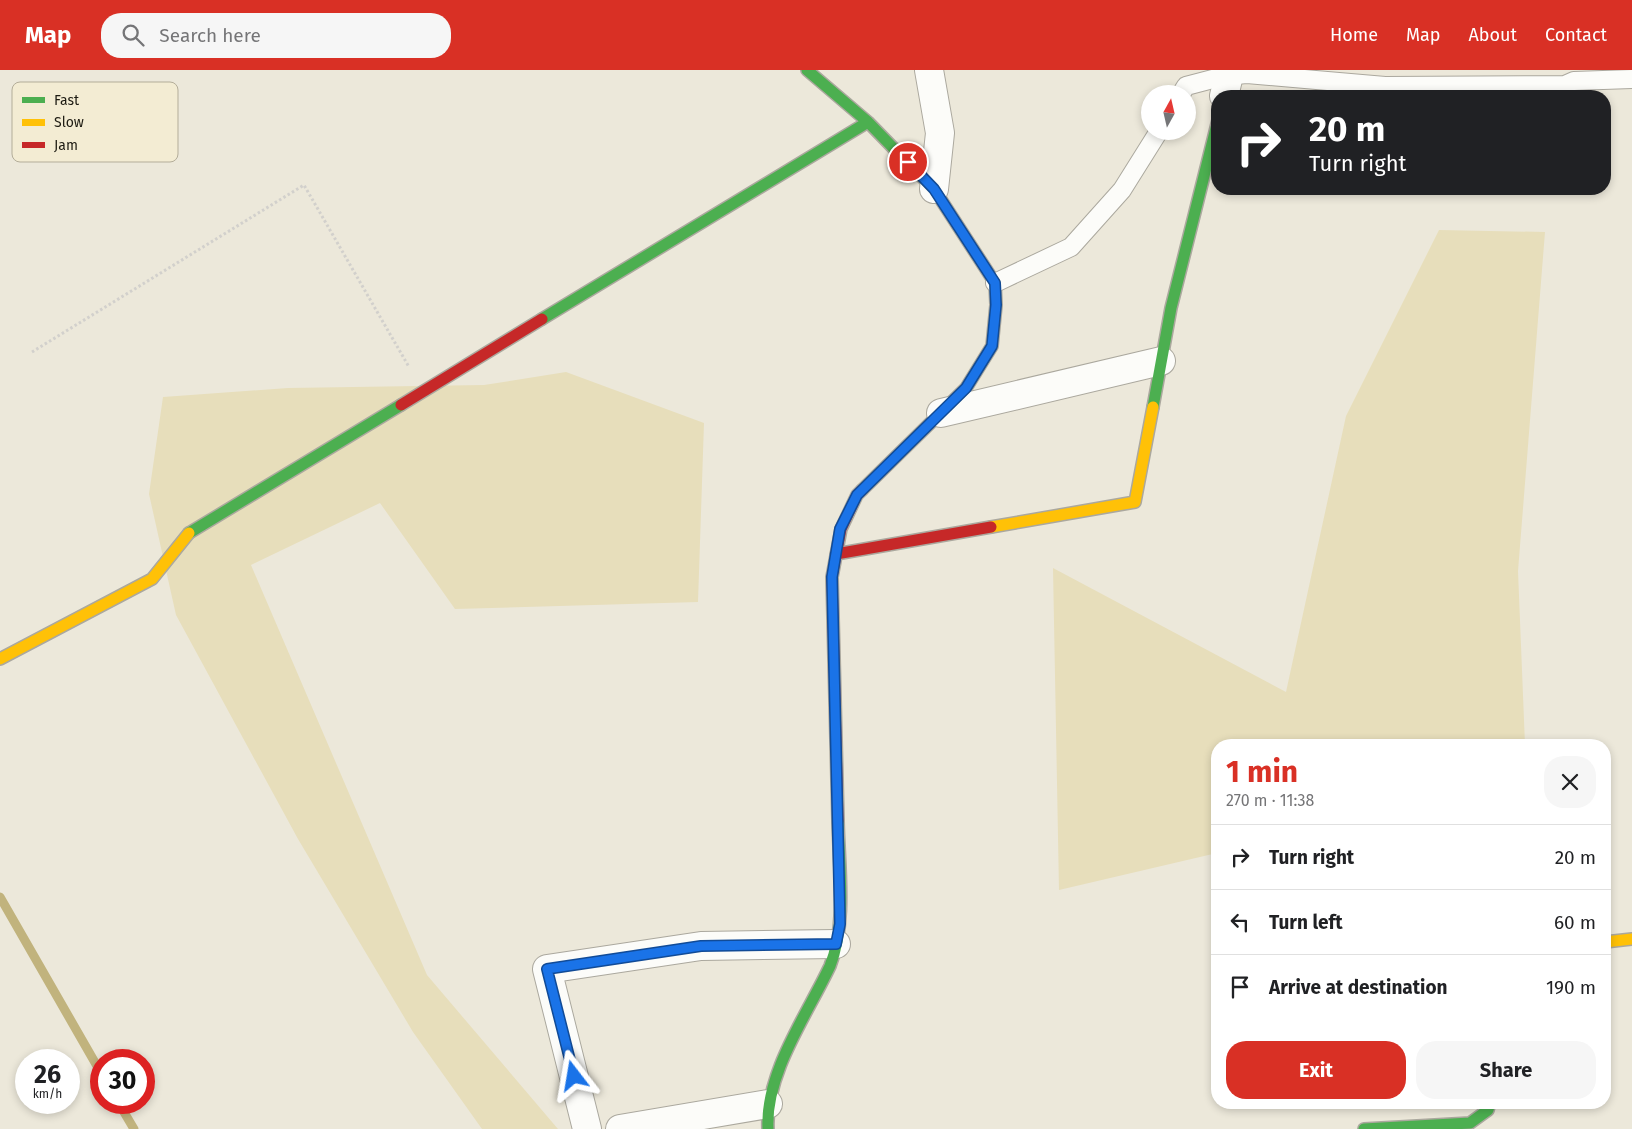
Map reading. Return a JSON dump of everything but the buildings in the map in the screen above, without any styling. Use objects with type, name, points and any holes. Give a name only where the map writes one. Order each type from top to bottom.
[{"type":"street","points":[[620,1129],[768,1116],[772,1086],[831,964],[840,924],[832,577],[840,529],[857,495],[966,388],[992,346],[996,305],[995,283],[934,189],[868,122],[807,70]]},
{"type":"street","points":[[928,70],[940,133],[934,189]]},
{"type":"street","points":[[0,659],[152,579],[186,534],[868,122]]},
{"type":"street","points":[[836,554],[1136,502],[1171,308],[1211,148]]},
{"type":"street","points":[[941,413],[1161,361]]},
{"type":"street","points":[[1611,941],[1632,939]]},
{"type":"street","points":[[587,1129],[547,969],[701,946],[836,944]]},
{"type":"street","points":[[1364,1129],[1470,1123],[1488,1109]]},
{"type":"lane","points":[[1196,86],[1226,86],[1247,74],[1385,86],[1565,85],[1574,81],[1632,79]]},
{"type":"lane","points":[[995,283],[1071,247],[1122,190],[1153,140]]},
{"type":"path","points":[[32,352],[304,185],[424,391]]},
{"type":"shaded area","points":[[1439,230],[1545,232],[1518,571],[1525,739],[1211,739],[1211,854],[1059,890],[1053,568],[1286,692],[1346,416]]},
{"type":"shaded area","points":[[566,372],[704,423],[698,602],[455,609],[380,503],[251,565],[427,975],[558,1129],[482,1129],[413,1032],[298,839],[176,615],[149,494],[163,397],[288,388],[484,385]]},
{"type":"waterway","points":[[0,897],[90,1054]]},
{"type":"waterway","points":[[125,1114],[134,1129]]},
{"type":"traffic: fast","points":[[807,70],[868,122],[904,159]]},
{"type":"traffic: fast","points":[[542,319],[868,122]]},
{"type":"traffic: fast","points":[[1153,407],[1171,308],[1211,148]]},
{"type":"traffic: fast","points":[[189,533],[401,405]]},
{"type":"traffic: fast","points":[[768,1129],[769,1108],[780,1066],[799,1024],[821,985],[835,950],[839,932],[841,895],[838,821]]},
{"type":"traffic: fast","points":[[1364,1129],[1470,1123],[1488,1109]]},
{"type":"traffic: slow","points":[[862,490],[966,388],[992,346],[996,305],[995,283],[934,189],[904,159]]},
{"type":"traffic: slow","points":[[991,527],[1135,502],[1153,407]]},
{"type":"traffic: slow","points":[[0,659],[152,579],[189,533]]},
{"type":"traffic: slow","points":[[1611,941],[1632,939]]},
{"type":"traffic: jam","points":[[401,405],[542,319]]},
{"type":"traffic: jam","points":[[838,821],[832,577],[841,529],[857,495],[862,490]]},
{"type":"traffic: jam","points":[[836,554],[991,527]]},
{"type":"route","points":[[574,1076],[547,969],[701,946],[836,944],[840,924],[832,577],[840,529],[857,495],[966,388],[992,346],[996,305],[995,283],[934,189],[908,162]]}]
